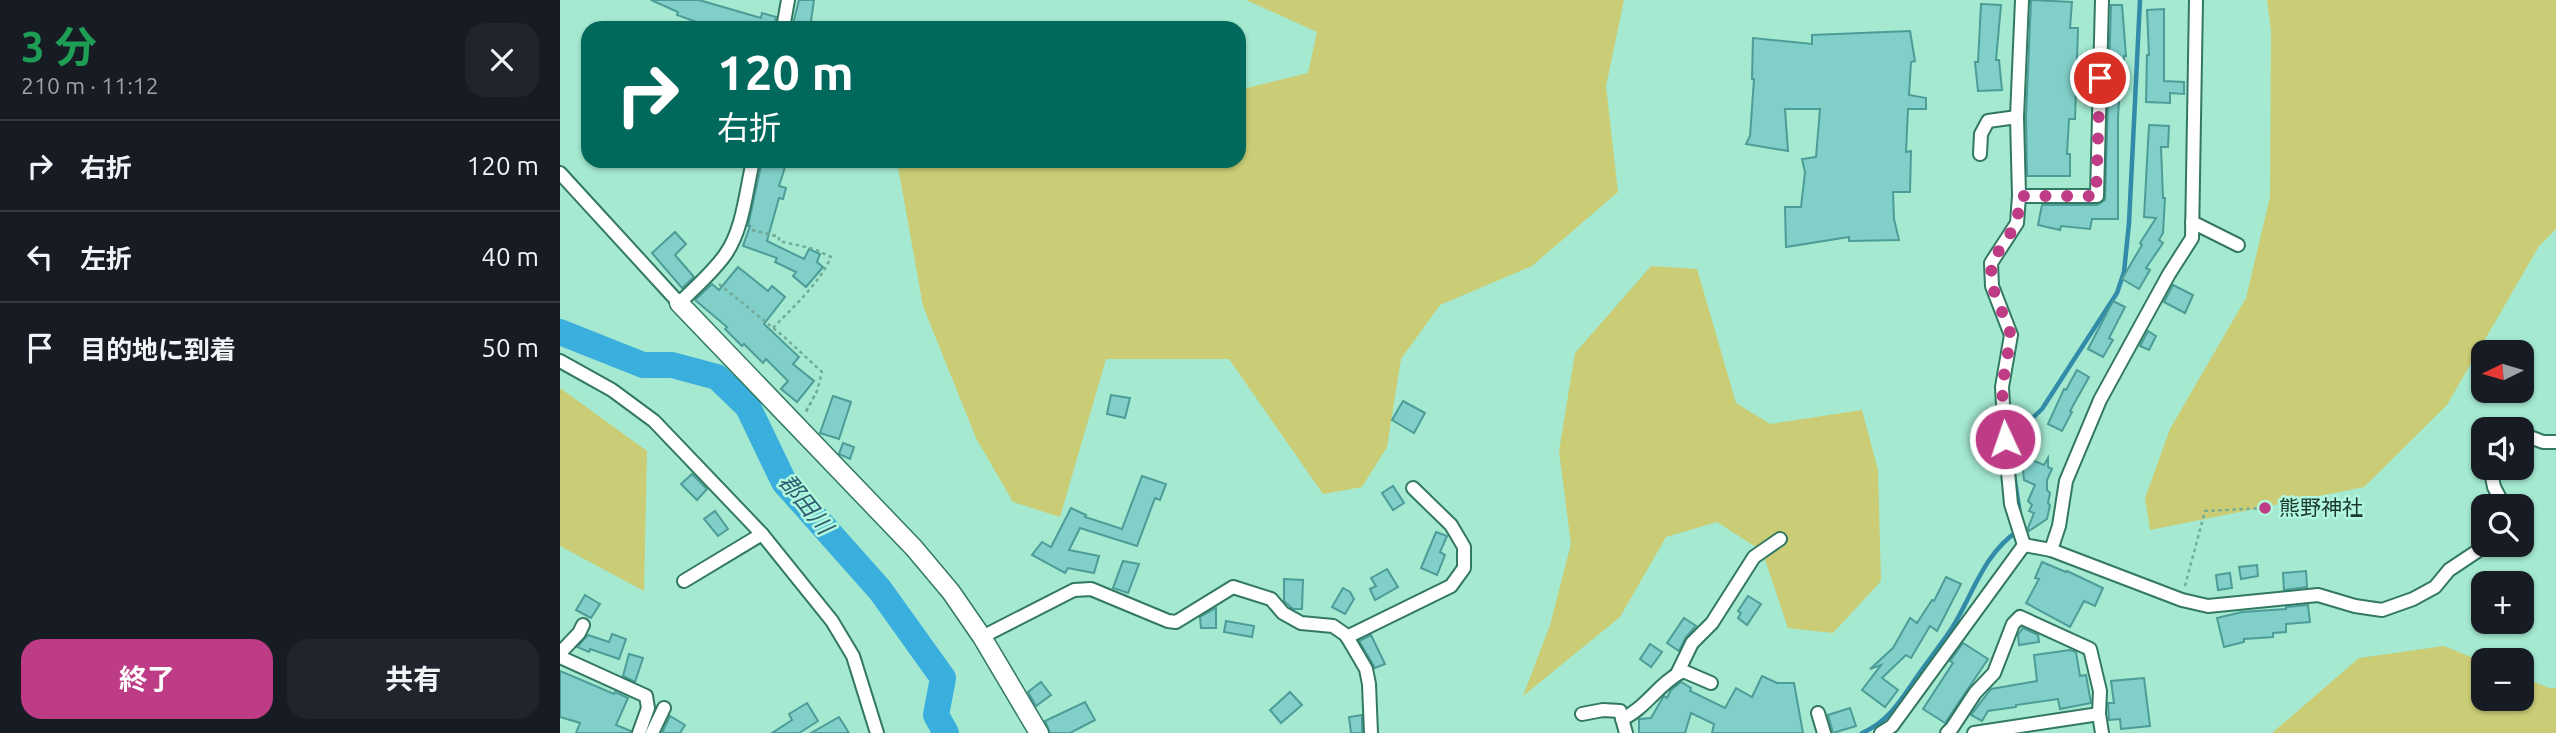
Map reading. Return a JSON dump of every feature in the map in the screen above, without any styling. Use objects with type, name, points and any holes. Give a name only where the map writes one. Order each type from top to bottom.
[{"type":"street","points":[[784,21],[788,0]]},
{"type":"street","points":[[2022,0],[2017,117],[2020,196],[2017,223],[1991,263],[1992,286],[2011,335],[2002,387],[2005,439],[2011,504],[2024,545]]},
{"type":"street","points":[[2020,196],[2096,196],[2102,0]]},
{"type":"street","points":[[2051,550],[2059,526],[2066,481],[2100,400],[2169,274],[2192,238],[2196,0]]},
{"type":"street","points":[[1980,155],[1981,134],[1988,121],[2017,117]]},
{"type":"street","points":[[679,303],[727,253],[738,227],[751,168]]},
{"type":"street","points":[[560,173],[679,303],[798,424],[914,548],[951,592],[982,636],[1039,733]]},
{"type":"street","points":[[2192,222],[2238,245]]},
{"type":"street","points":[[560,361],[612,390],[654,421],[762,534],[832,621],[853,656],[877,733]]},
{"type":"street","points":[[2534,439],[2556,442]]},
{"type":"street","points":[[1347,637],[1451,586],[1464,568],[1464,547],[1451,525],[1413,488]]},
{"type":"street","points":[[684,581],[762,534]]},
{"type":"street","points":[[1676,674],[1692,643],[1712,623],[1754,557],[1780,539]]},
{"type":"street","points":[[2024,545],[2051,550],[2182,600],[2208,606],[2318,595],[2355,606],[2382,610],[2413,599],[2435,587],[2449,570],[2471,555]]},
{"type":"street","points":[[1881,733],[1892,726],[2024,545]]},
{"type":"street","points":[[982,636],[1074,590],[1091,589],[1168,621],[1177,622],[1233,587],[1271,599],[1283,613],[1301,623],[1333,626],[1347,637],[1367,676],[1371,733]]},
{"type":"street","points":[[1947,733],[1975,693],[1994,673],[2013,624],[2020,617],[2090,649],[2100,691],[2102,733]]},
{"type":"street","points":[[583,625],[560,655],[646,696],[648,708],[639,733]]},
{"type":"street","points":[[1622,719],[1634,713],[1644,701],[1683,671],[1711,683]]},
{"type":"street","points":[[652,733],[664,708]]},
{"type":"street","points":[[1581,714],[1603,710],[1620,711],[1626,733]]},
{"type":"street","points":[[1818,713],[1824,733]]},
{"type":"street","points":[[1974,733],[2099,714]]},
{"type":"path","points":[[738,227],[777,236],[779,241],[814,249],[831,257],[796,305],[773,328]]},
{"type":"path","points":[[708,275],[773,328],[821,372],[817,391],[798,424]]},
{"type":"path","points":[[2182,600],[2205,511],[2264,508]]},
{"type":"green space","points":[[1246,0],[1624,0],[1606,86],[1618,192],[1532,266],[1440,305],[1401,359],[1387,447],[1362,487],[1323,494],[1229,359],[1106,359],[1060,517],[1013,502],[976,438],[923,306],[898,168],[1246,168],[1246,88],[1308,73],[1317,32]]},
{"type":"green space","points":[[2267,0],[2556,0],[2556,229],[2539,246],[2485,340],[2471,340],[2471,364],[2447,405],[2364,487],[2150,530],[2145,498],[2170,429],[2246,298],[2270,197],[2271,31]]},
{"type":"green space","points":[[1651,266],[1697,269],[1736,403],[1770,424],[1862,410],[1878,470],[1881,581],[1833,633],[1788,628],[1762,551],[1717,522],[1666,537],[1620,617],[1523,696],[1550,625],[1571,544],[1559,451],[1575,353]]},
{"type":"green space","points":[[560,388],[647,451],[644,591],[560,546]]},
{"type":"green space","points":[[2444,646],[2471,657],[2471,711],[2534,711],[2534,682],[2556,688],[2556,733],[2272,733],[2359,658]]},
{"type":"building","points":[[651,0],[699,0],[761,18],[762,13],[776,17],[775,21],[694,21],[677,15],[678,12]]},
{"type":"building","points":[[799,0],[814,0],[811,21],[794,21]]},
{"type":"building","points":[[2031,0],[2072,2],[2070,28],[2078,28],[2075,119],[2069,119],[2067,154],[2070,154],[2070,176],[2027,176],[2026,117]]},
{"type":"building","points":[[1981,4],[2001,5],[1996,60],[1999,60],[2002,90],[1978,91],[1975,62],[1978,62]]},
{"type":"building","points":[[2111,5],[2122,5],[2126,56],[2118,117],[2118,219],[2092,219],[2090,229],[2061,226],[2060,230],[2038,225],[2042,205],[2097,205],[2105,200]]},
{"type":"building","points":[[2164,9],[2164,81],[2184,82],[2184,94],[2170,93],[2170,103],[2146,102],[2149,55],[2147,10]]},
{"type":"building","points":[[1910,31],[1915,61],[1911,62],[1909,95],[1926,98],[1926,109],[1908,109],[1906,152],[1911,151],[1910,192],[1893,192],[1894,219],[1899,240],[1849,241],[1849,237],[1786,247],[1785,207],[1801,207],[1805,172],[1802,159],[1816,157],[1820,109],[1785,109],[1788,151],[1746,144],[1750,136],[1754,79],[1753,38],[1812,44],[1812,35]]},
{"type":"building","points":[[2149,125],[2169,126],[2168,147],[2161,147],[2165,198],[2163,233],[2159,240],[2163,243],[2146,268],[2150,270],[2139,289],[2122,279],[2156,218],[2144,217]]},
{"type":"building","points":[[760,168],[785,168],[779,186],[786,188],[783,199],[779,198],[767,241],[804,259],[809,249],[820,254],[817,262],[823,267],[806,287],[793,276],[796,272],[775,262],[777,258],[743,246]]},
{"type":"building","points":[[675,232],[686,244],[675,255],[694,277],[682,288],[652,253]]},
{"type":"building","points":[[738,267],[768,291],[772,286],[785,297],[764,324],[799,357],[793,364],[814,381],[797,402],[781,389],[788,381],[766,359],[763,363],[744,344],[742,346],[725,329],[727,327],[695,300],[712,284],[719,290]]},
{"type":"building","points":[[2173,285],[2193,295],[2185,313],[2164,302]]},
{"type":"building","points":[[2113,301],[2125,307],[2109,338],[2113,340],[2103,357],[2088,349]]},
{"type":"building","points":[[2148,331],[2156,336],[2149,350],[2140,346]]},
{"type":"building","points":[[2077,370],[2089,377],[2062,431],[2048,424],[2064,389],[2066,390]]},
{"type":"building","points":[[1111,395],[1130,398],[1125,418],[1107,414]]},
{"type":"building","points":[[833,396],[851,402],[839,439],[820,433]]},
{"type":"building","points":[[1403,401],[1425,413],[1414,433],[1392,420]]},
{"type":"building","points":[[843,443],[854,447],[850,459],[839,454]]},
{"type":"building","points":[[2022,456],[2044,465],[2048,458],[2048,467],[2052,469],[2047,480],[2050,505],[2047,519],[2029,531],[2034,513],[2029,511],[2032,505],[2028,501],[2035,485],[2024,480],[2023,470],[2017,467]]},
{"type":"building","points":[[692,474],[707,489],[697,500],[681,484]]},
{"type":"building","points":[[1142,476],[1166,484],[1160,500],[1155,498],[1137,546],[1080,528],[1069,550],[1099,556],[1094,573],[1068,568],[1065,573],[1032,555],[1042,542],[1051,547],[1071,508],[1086,515],[1085,517],[1122,529]]},
{"type":"building","points":[[1393,486],[1404,503],[1393,510],[1382,493]]},
{"type":"building","points":[[715,511],[728,529],[718,536],[704,519]]},
{"type":"building","points":[[1436,532],[1447,536],[1440,552],[1445,555],[1437,575],[1421,568]]},
{"type":"building","points":[[1123,561],[1139,564],[1128,593],[1113,588]]},
{"type":"building","points":[[2042,562],[2103,588],[2095,606],[2084,601],[2070,627],[2026,603],[2039,579],[2035,578]]},
{"type":"building","points":[[2257,565],[2258,576],[2241,579],[2239,567]]},
{"type":"building","points":[[1387,569],[1398,587],[1375,600],[1370,589],[1376,586],[1371,578]]},
{"type":"building","points":[[2306,571],[2307,587],[2284,590],[2283,573]]},
{"type":"building","points":[[2230,573],[2232,588],[2218,590],[2216,575]]},
{"type":"building","points":[[1946,577],[1961,584],[1937,631],[1930,626],[1911,658],[1906,655],[1882,678],[1898,690],[1885,707],[1862,690],[1881,665],[1870,669],[1893,648],[1910,618],[1917,623],[1932,600],[1934,601]]},
{"type":"building","points":[[1284,579],[1303,580],[1302,609],[1293,609],[1284,601]]},
{"type":"building","points":[[1343,588],[1350,592],[1354,599],[1345,614],[1332,607]]},
{"type":"building","points":[[585,595],[600,604],[591,618],[576,610]]},
{"type":"building","points":[[1748,596],[1761,604],[1747,625],[1738,618],[1741,613],[1738,611]]},
{"type":"building","points":[[2308,605],[2310,622],[2286,624],[2286,632],[2273,633],[2273,637],[2244,639],[2244,642],[2224,647],[2217,618],[2242,612]]},
{"type":"building","points":[[1216,608],[1216,628],[1201,628],[1200,617]]},
{"type":"building","points":[[1684,618],[1696,626],[1679,651],[1667,643]]},
{"type":"building","points":[[1226,621],[1254,626],[1252,637],[1224,632]]},
{"type":"building","points":[[2023,628],[2038,635],[2039,642],[2019,645],[2018,635]]},
{"type":"building","points":[[612,634],[626,639],[619,659],[577,647],[588,635],[609,642]]},
{"type":"building","points":[[1371,635],[1385,664],[1375,668],[1359,641]]},
{"type":"building","points":[[1963,643],[1988,659],[1945,723],[1923,709]]},
{"type":"building","points":[[1650,644],[1662,652],[1651,667],[1640,659]]},
{"type":"building","points":[[2070,650],[2076,652],[2080,676],[2086,675],[2091,703],[2060,709],[2058,699],[1988,711],[1982,721],[1971,715],[1991,689],[2037,681],[2034,655]]},
{"type":"building","points":[[629,654],[643,658],[635,682],[623,676]]},
{"type":"building","points":[[560,671],[628,698],[616,725],[631,731],[630,733],[576,733],[580,723],[560,717]]},
{"type":"building","points":[[1762,676],[1777,683],[1794,683],[1803,733],[1712,733],[1714,724],[1691,713],[1685,733],[1639,733],[1639,719],[1651,718],[1664,696],[1667,698],[1671,690],[1681,682],[1691,688],[1690,691],[1725,708],[1736,688],[1752,697]]},
{"type":"building","points":[[2144,678],[2150,726],[2121,729],[2120,719],[2109,720],[2108,703],[2114,703],[2111,681]]},
{"type":"building","points":[[1041,682],[1051,695],[1036,706],[1028,692]]},
{"type":"building","points":[[1290,692],[1302,705],[1281,723],[1270,710]]},
{"type":"building","points":[[1085,702],[1095,720],[1070,733],[1050,733],[1045,721]]},
{"type":"building","points":[[807,703],[818,721],[799,733],[772,733],[792,720],[789,714]]},
{"type":"building","points":[[1850,708],[1856,726],[1833,733],[1828,715]]},
{"type":"building","points":[[1362,715],[1362,733],[1351,733],[1349,717]]},
{"type":"building","points":[[670,716],[685,725],[680,733],[662,733]]},
{"type":"building","points":[[839,717],[849,733],[811,733]]},
{"type":"waterway","points":[[2010,445],[2009,441],[2042,409],[2117,293],[2124,272],[2129,223],[2140,0]]},
{"type":"waterway","name":"郡田川","points":[[560,332],[643,365],[672,365],[717,377],[748,407],[784,482],[880,590],[943,678],[936,715],[946,733]]},
{"type":"waterway","points":[[2014,474],[2020,514]]},
{"type":"waterway","points":[[1862,733],[1879,723],[1898,704],[1952,628],[1988,562],[2006,540],[2018,531]]},
{"type":"place","name":"熊野神社","points":[[2265,508]]},
{"type":"route","points":[[2005,439],[2002,387],[2011,335],[1992,286],[1991,263],[2017,223],[2020,196],[2096,196],[2098,193],[2100,78]]}]
